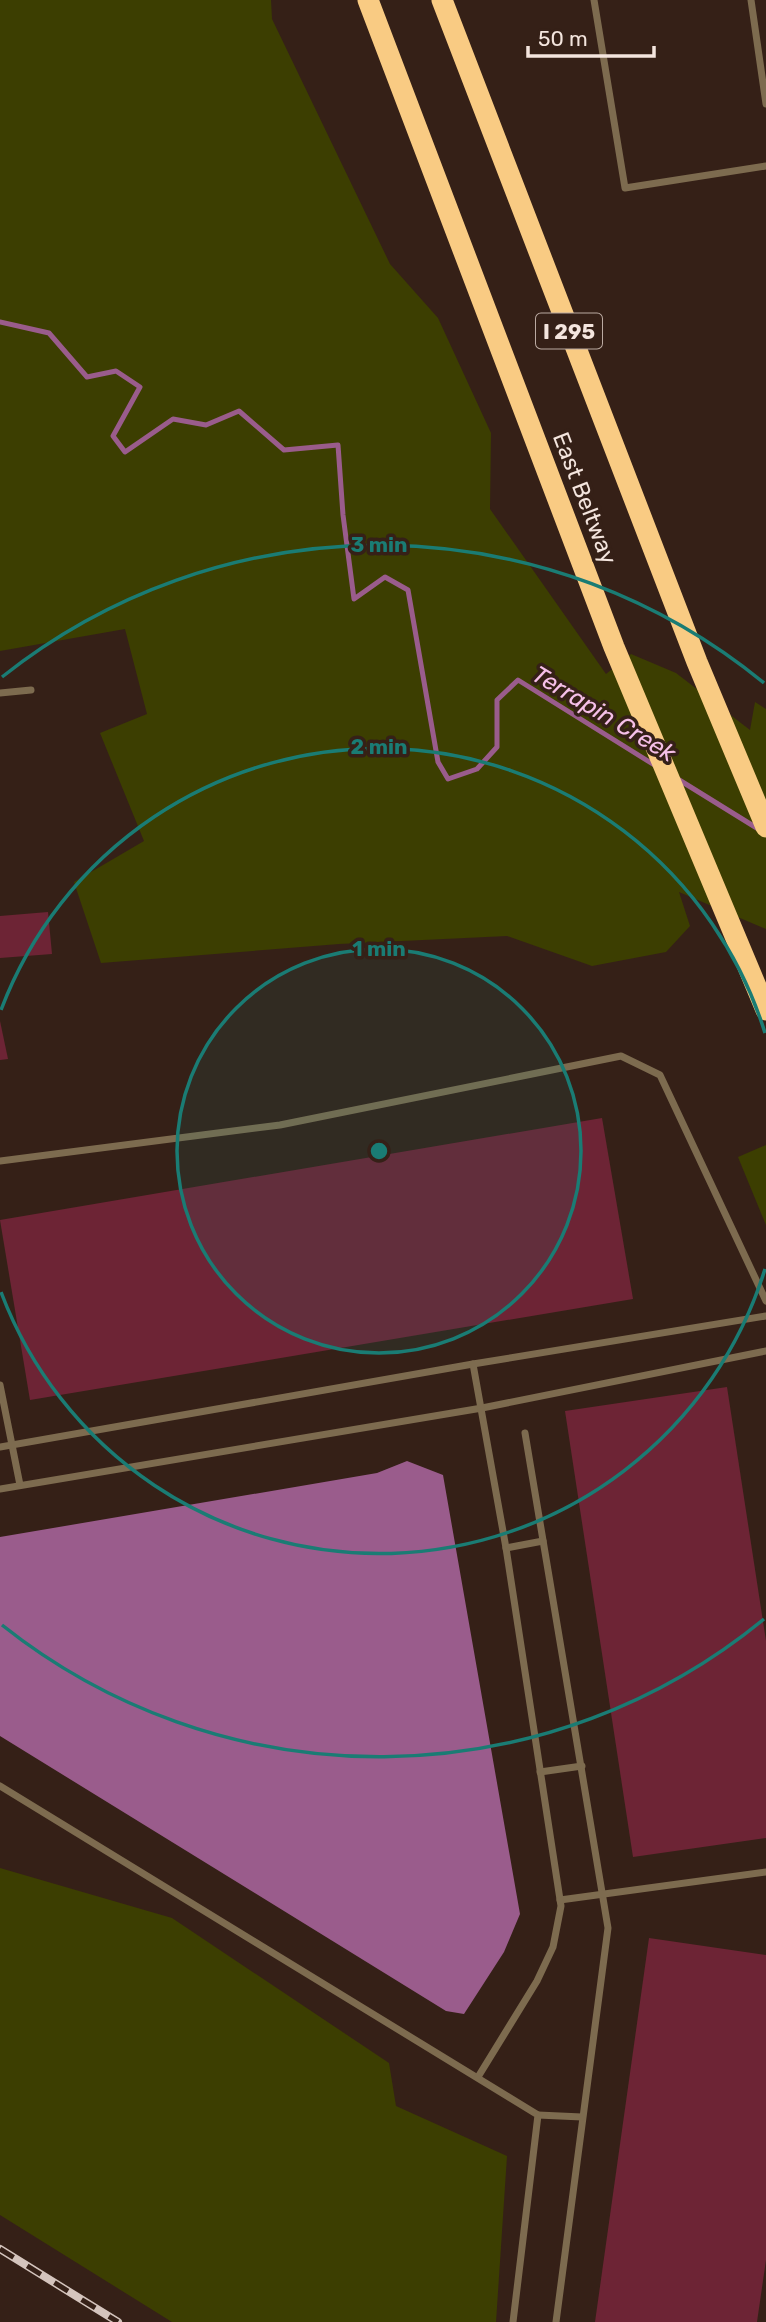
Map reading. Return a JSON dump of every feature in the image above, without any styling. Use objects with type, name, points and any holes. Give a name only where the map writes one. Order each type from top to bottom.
[{"type":"highway","name":"East Beltway","points":[[368,0],[614,648],[766,1010]]},
{"type":"highway","name":"East Beltway","points":[[442,0],[697,662],[766,827]]},
{"type":"lane","points":[[594,0],[625,188],[766,166]]},
{"type":"lane","points":[[751,0],[766,104]]},
{"type":"lane","points":[[0,693],[31,690]]},
{"type":"lane","points":[[0,1161],[280,1125],[621,1056],[660,1075],[766,1301]]},
{"type":"lane","points":[[0,1447],[766,1315]]},
{"type":"lane","points":[[0,1489],[482,1408],[766,1350]]},
{"type":"lane","points":[[473,1364],[506,1548],[560,1900],[553,1947],[548,1958],[478,2077]]},
{"type":"lane","points":[[0,1385],[20,1485]]},
{"type":"lane","points":[[525,1433],[608,1928],[556,2322]]},
{"type":"lane","points":[[506,1548],[543,1541]]},
{"type":"lane","points":[[540,1772],[582,1766]]},
{"type":"lane","points":[[0,1786],[538,2115],[582,2117]]},
{"type":"lane","points":[[560,1900],[766,1872]]},
{"type":"lane","points":[[513,2322],[538,2115]]},
{"type":"shaded area","points":[[0,0],[271,0],[272,19],[390,264],[438,318],[491,433],[490,509],[606,674],[631,654],[676,673],[750,730],[755,702],[766,709],[766,929],[679,892],[690,926],[666,952],[592,966],[507,936],[339,944],[101,963],[74,882],[144,841],[100,733],[147,714],[125,629],[0,651]]},
{"type":"shaded area","points":[[766,1145],[766,1225],[738,1157]]},
{"type":"shaded area","points":[[407,1461],[443,1475],[520,1914],[504,1952],[464,2014],[446,2011],[0,1736],[0,1537],[377,1473]]},
{"type":"shaded area","points":[[0,1868],[172,1918],[389,2063],[396,2106],[507,2156],[496,2322],[172,2322],[0,2215]]},
{"type":"building","points":[[48,912],[52,954],[0,958],[0,916]]},
{"type":"building","points":[[0,1021],[8,1059],[0,1060]]},
{"type":"building","points":[[602,1118],[633,1299],[30,1400],[0,1220]]},
{"type":"building","points":[[727,1387],[766,1641],[766,1838],[633,1857],[565,1411]]},
{"type":"building","points":[[649,1938],[766,1955],[766,2260],[757,2322],[595,2322]]},
{"type":"waterway","name":"Terrapin Creek","points":[[0,322],[49,333],[87,377],[116,371],[140,387],[113,436],[125,452],[173,419],[206,425],[239,411],[284,450],[338,445],[343,515],[354,599],[385,577],[408,590],[438,762],[448,779],[477,769],[497,747],[497,700],[518,680],[656,766]]},
{"type":"waterway","name":"Terrapin Creek","points":[[676,778],[760,830]]},
{"type":"railway","points":[[0,2249],[118,2322]]}]
